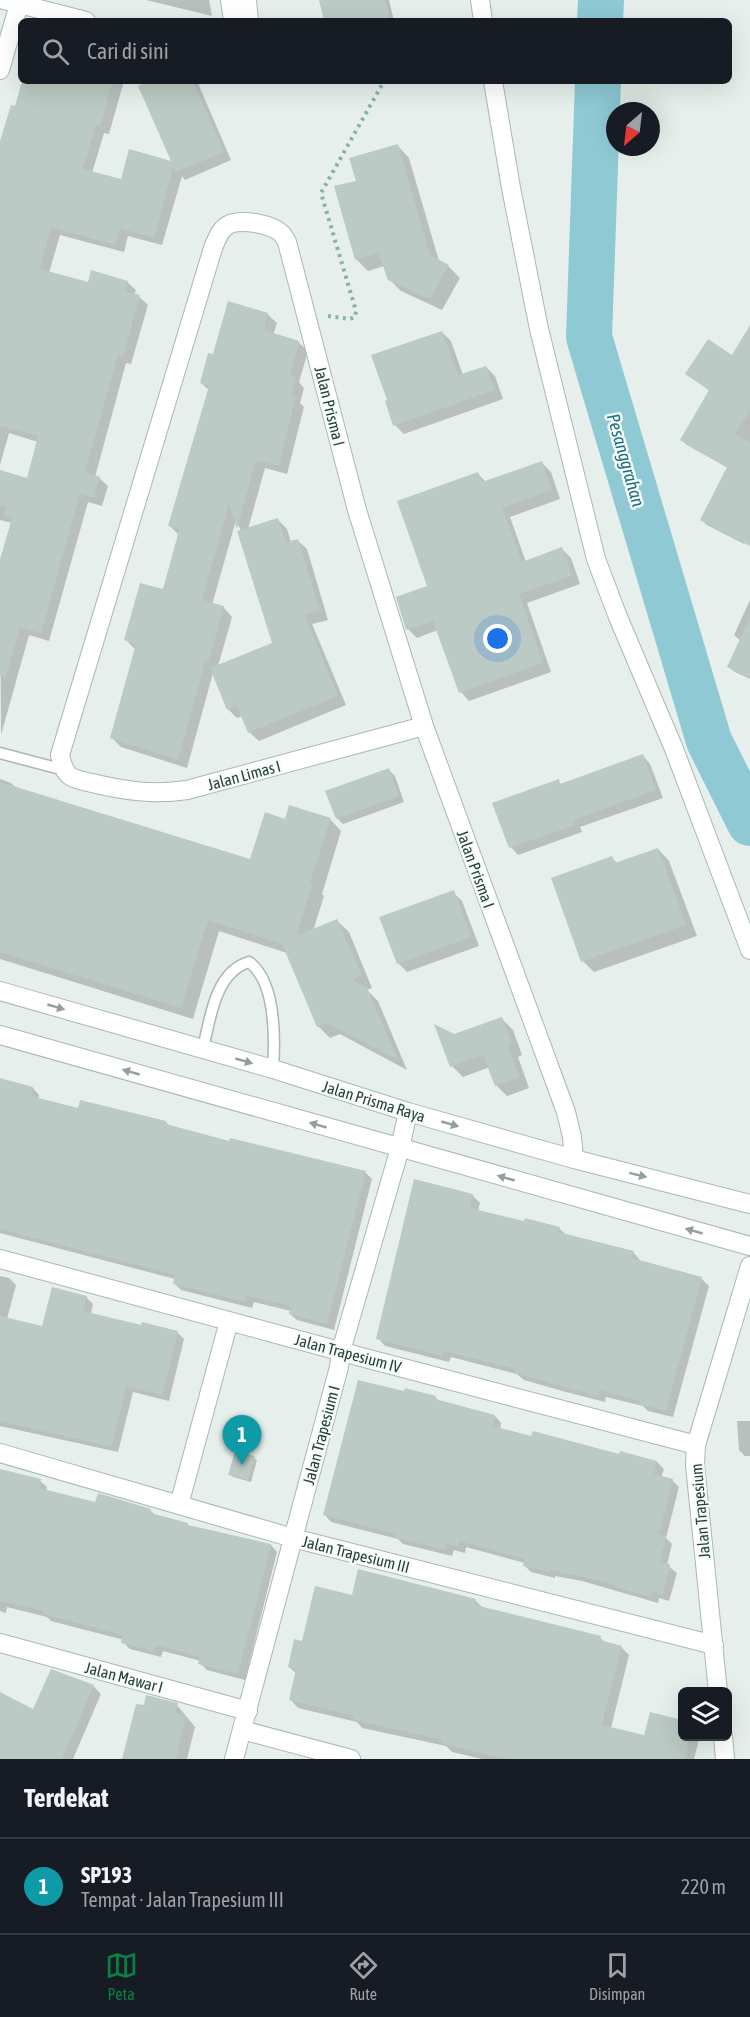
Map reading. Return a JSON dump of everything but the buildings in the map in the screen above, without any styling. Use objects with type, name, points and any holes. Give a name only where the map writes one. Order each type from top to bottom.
[{"type":"street","points":[[230,0],[233,18]]},
{"type":"street","points":[[247,0],[249,18]]},
{"type":"street","points":[[480,0],[483,18]]},
{"type":"street","points":[[0,70],[12,2],[74,18]]},
{"type":"street","points":[[494,84],[539,329],[596,559],[674,749],[750,950]]},
{"type":"street","name":"Jalan Prisma I","points":[[62,763],[213,248],[220,232],[229,224],[244,222],[270,227],[281,233],[287,242],[357,510],[424,726],[566,1112],[574,1159]]},
{"type":"street","name":"Jalan Limas I","points":[[62,763],[71,778],[121,790],[168,793],[187,790],[424,726]]},
{"type":"street","name":"Jalan Prisma Raya","points":[[0,991],[273,1069],[408,1112],[574,1159],[750,1204]]},
{"type":"street","points":[[0,1035],[750,1246]]},
{"type":"street","name":"Jalan Trapesium I","points":[[234,1759],[339,1367],[341,1351],[400,1148],[408,1112]]},
{"type":"street","name":"Jalan Trapesium IV","points":[[0,1259],[696,1445]]},
{"type":"street","name":"Jalan Trapesium","points":[[718,1687],[695,1465],[696,1445],[750,1266]]},
{"type":"street","points":[[179,1505],[229,1321]]},
{"type":"street","name":"Jalan Trapesium III","points":[[0,1453],[293,1538],[714,1645]]},
{"type":"street","name":"Jalan Mawar I","points":[[0,1643],[248,1711]]},
{"type":"street","points":[[242,1730],[351,1759]]},
{"type":"street","points":[[723,1741],[725,1759]]},
{"type":"lane","name":"Jalan Limas I","points":[[0,753],[62,763]]},
{"type":"lane","points":[[203,1049],[214,1001],[232,971],[238,965],[249,962],[256,968],[268,991],[274,1039],[273,1069]]},
{"type":"path","points":[[306,314],[350,319],[355,316],[356,311],[321,193],[382,84]]},
{"type":"waterway","name":"Pesanggrahan","points":[[600,18],[601,0]]},
{"type":"waterway","name":"Pesanggrahan","points":[[598,84],[589,337],[709,741],[750,823]]},
{"type":"place","name":"SP193","points":[[242,1465]]}]
